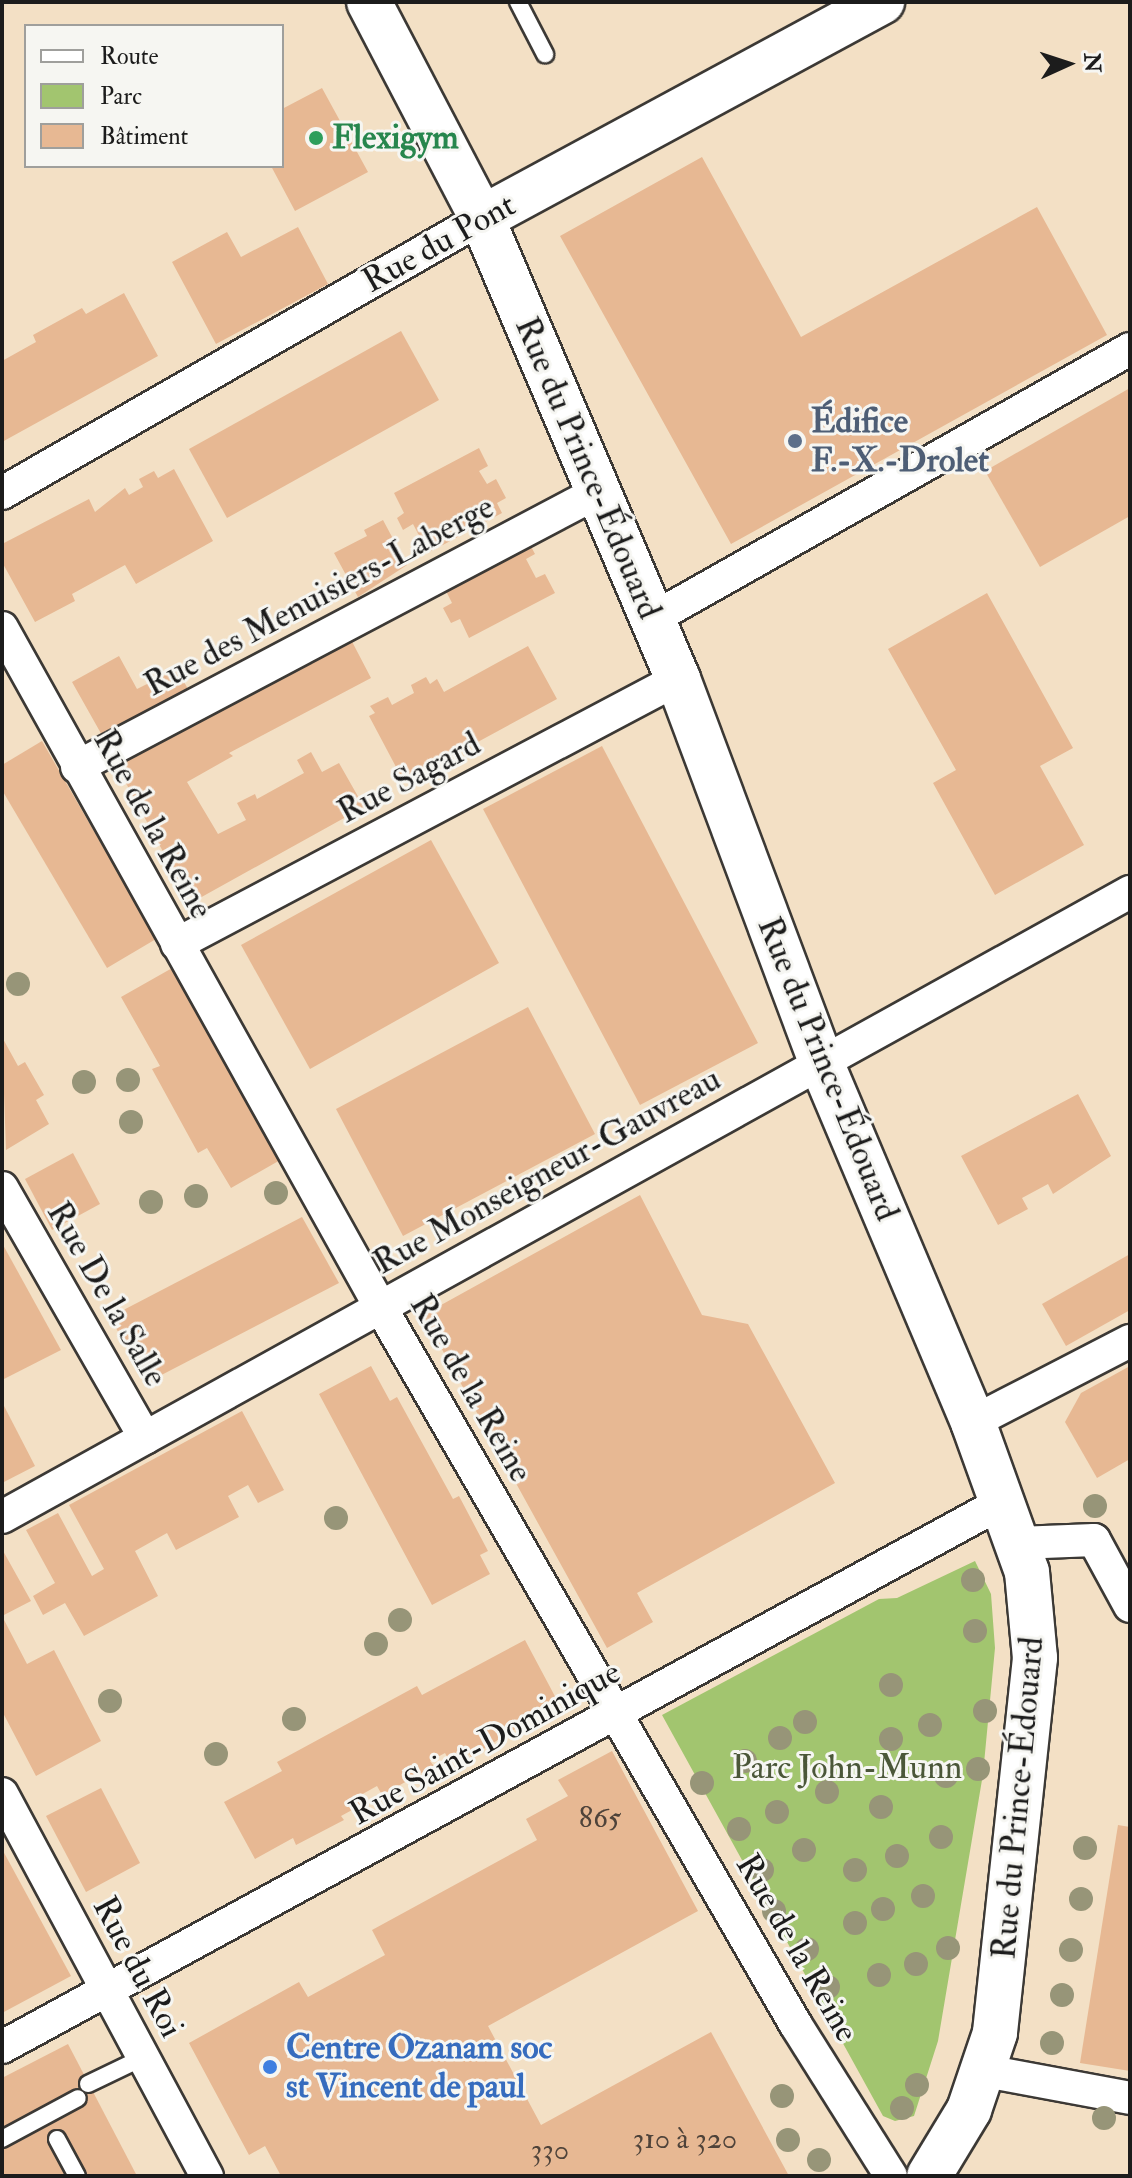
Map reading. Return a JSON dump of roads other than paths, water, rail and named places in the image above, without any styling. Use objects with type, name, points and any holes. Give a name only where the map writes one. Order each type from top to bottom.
[{"type":"street","name":"Rue du Prince-Édouard","points":[[369,2],[482,218],[678,679],[821,1062],[973,1422],[1018,1543],[1034,1612],[1035,1658],[995,2033],[985,2071],[957,2134],[929,2176]]},
{"type":"street","name":"Rue du Pont","points":[[2,493],[482,218],[882,2]]},
{"type":"street","points":[[652,619],[1130,349]]},
{"type":"street","name":"Rue des Menuisiers-Laberge","points":[[77,767],[598,492]]},
{"type":"street","name":"Rue de la Reine","points":[[2,628],[381,1308],[615,1715],[891,2176]]},
{"type":"street","name":"Rue Sagard","points":[[177,944],[678,679]]},
{"type":"street","name":"Rue Monseigneur-Gauvreau","points":[[2,1517],[1130,892]]},
{"type":"street","name":"Rue De la Salle","points":[[2,1188],[145,1438]]},
{"type":"street","points":[[973,1422],[1130,1341]]},
{"type":"street","name":"Rue Saint-Dominique","points":[[2,2047],[109,1992],[1003,1502]]},
{"type":"street","points":[[1018,1543],[1094,1540],[1130,1606]]},
{"type":"street","name":"Rue du Roi","points":[[2,1794],[207,2176]]},
{"type":"street","points":[[985,2071],[1130,2098]]},
{"type":"lane","points":[[518,2],[545,54]]},
{"type":"lane","points":[[88,2084],[142,2058]]},
{"type":"lane","points":[[2,2139],[78,2098]]},
{"type":"lane","points":[[57,2139],[77,2176]]},
{"type":"place","name":"Flexigym","points":[[316,138]]},
{"type":"place","name":"Édifice F.-X.-Drolet","points":[[795,441]]},
{"type":"place","name":"Centre Ozanam soc st Vincent de paul","points":[[270,2067]]},
{"type":"park label","name":"Parc John-Munn","points":[[847,1768]]}]
